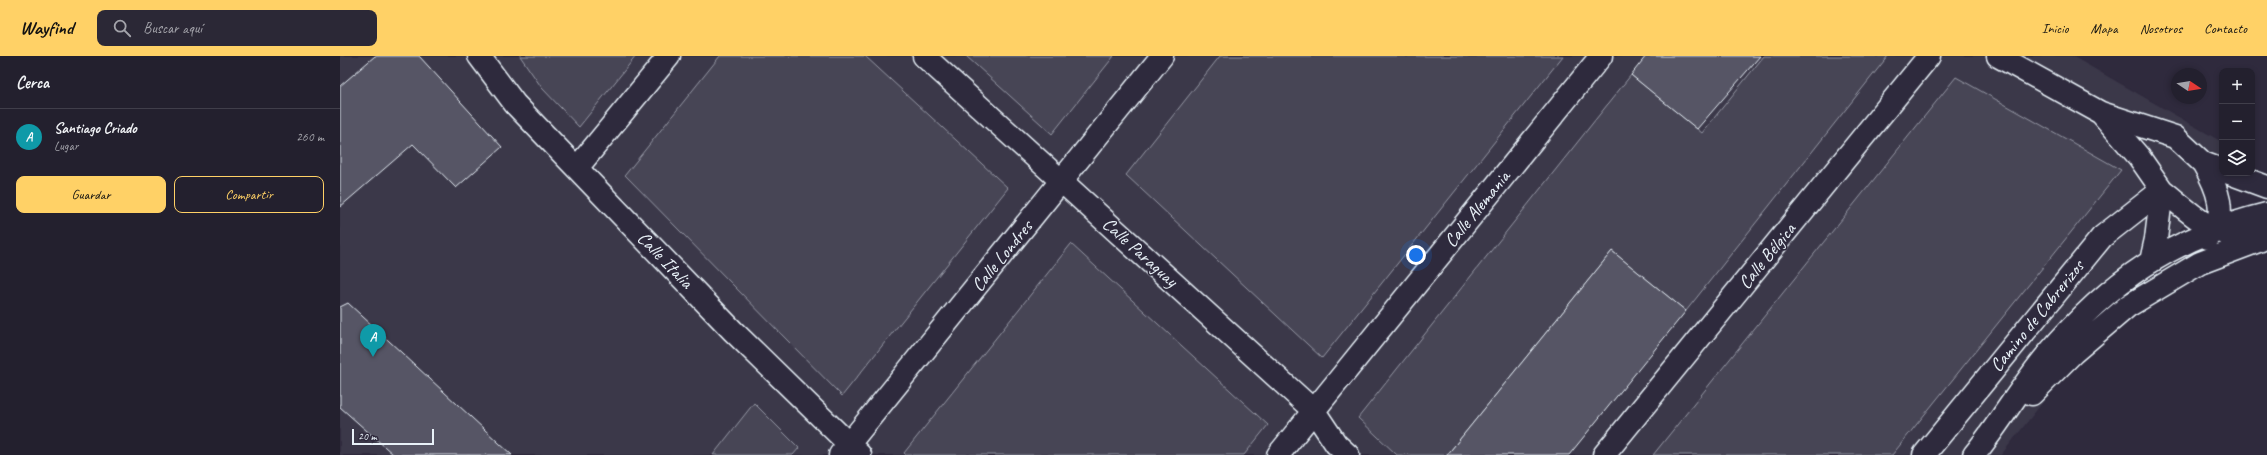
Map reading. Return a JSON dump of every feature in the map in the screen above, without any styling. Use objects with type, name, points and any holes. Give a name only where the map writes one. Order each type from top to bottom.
[{"type":"street","name":"Calle Italia","points":[[479,56],[515,104],[850,452]]},
{"type":"street","points":[[576,168],[669,56]]},
{"type":"street","name":"Calle Paraguay","points":[[924,56],[1314,411],[1336,444],[1348,455]]},
{"type":"street","name":"Calle Londres","points":[[850,452],[1162,56]]},
{"type":"street","name":"Calle Alemania","points":[[1278,455],[1601,56]]},
{"type":"street","name":"Calle Bélgica","points":[[1604,455],[1929,56]]},
{"type":"street","points":[[1998,56],[2101,113],[2175,137],[2212,167],[2212,179],[2221,205],[2216,230],[2203,244],[2139,283],[2114,318]]},
{"type":"street","points":[[2101,113],[2139,157],[2162,190],[2216,230],[2237,235],[2254,232],[2267,234]]},
{"type":"street","points":[[2237,176],[2267,187]]},
{"type":"street","points":[[2150,261],[2156,238],[2162,190]]},
{"type":"street","name":"Camino de Cabrerizos","points":[[1924,455],[2102,236],[2162,190]]},
{"type":"street","points":[[1974,455],[2046,356],[2078,320],[2123,279],[2150,261],[2181,244],[2216,230],[2267,214]]},
{"type":"street","points":[[1992,432],[2073,353],[2128,306],[2200,263],[2267,238]]},
{"type":"shaded area","points":[[340,56],[2072,56],[2219,140],[2219,176],[2223,176],[2001,455],[340,455]]},
{"type":"shaded area","points":[[520,56],[636,56],[579,127],[542,88]]},
{"type":"shaded area","points":[[720,56],[865,56],[1008,188],[842,396],[625,175]]},
{"type":"shaded area","points":[[966,56],[1114,56],[1052,134]]},
{"type":"shaded area","points":[[1220,56],[1563,56],[1322,358],[1126,175]]},
{"type":"shaded area","points":[[1764,56],[1888,56],[1686,311],[1612,251],[1447,455],[1397,455],[1358,418],[1631,75],[1702,133]]},
{"type":"shaded area","points":[[1956,77],[2121,170],[1892,455],[1653,455]]},
{"type":"shaded area","points":[[1071,244],[1268,425],[1244,455],[906,455],[904,453]]},
{"type":"shaded area","points":[[754,403],[799,448],[793,455],[713,455]]},
{"type":"building","points":[[375,56],[419,56],[502,147],[456,188],[413,144],[340,207],[340,86]]},
{"type":"building","points":[[1646,56],[1760,56],[1697,129],[1631,75]]},
{"type":"building","points":[[1612,251],[1686,311],[1569,455],[1447,455]]},
{"type":"building","points":[[348,303],[512,455],[394,455],[340,407],[340,307]]},
{"type":"place","name":"Santiago Criado","points":[[373,357]]}]
